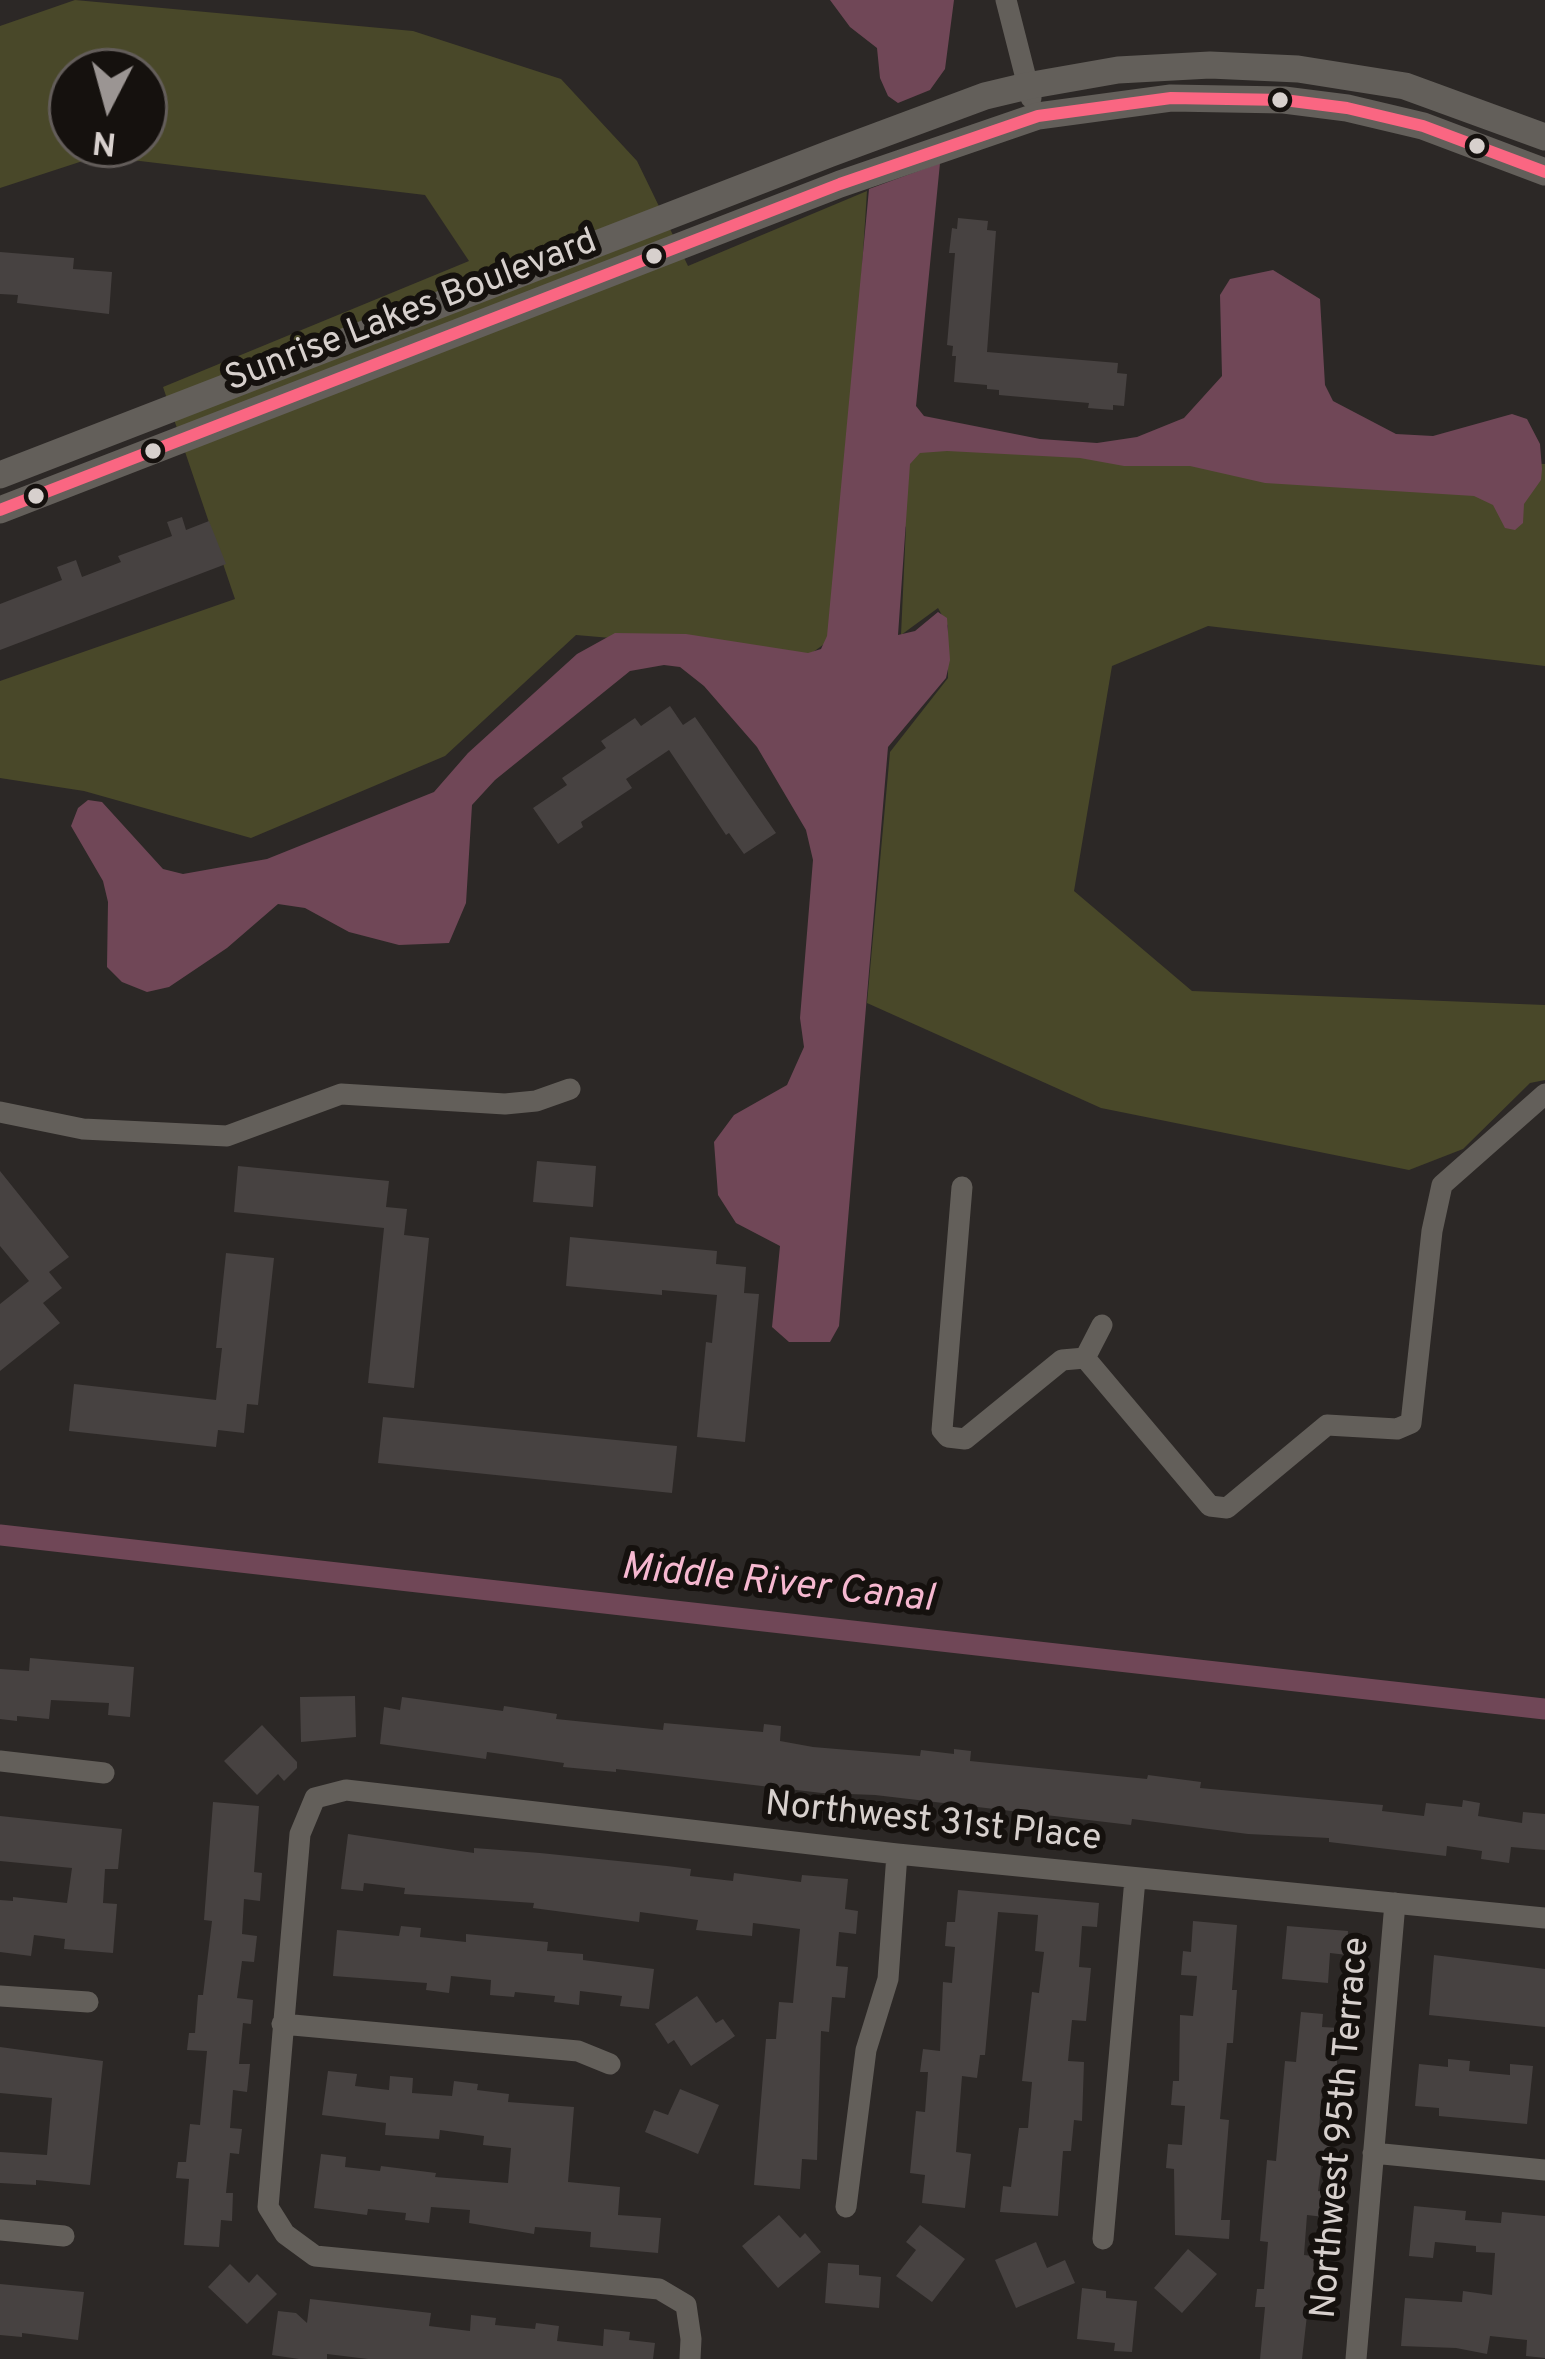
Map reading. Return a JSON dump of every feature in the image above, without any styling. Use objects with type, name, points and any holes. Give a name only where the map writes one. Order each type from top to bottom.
[{"type":"street","points":[[1006,0],[1038,116]]},
{"type":"street","name":"Sunrise Lakes Boulevard","points":[[0,475],[850,146],[986,96],[1027,86],[1210,64],[1298,69],[1406,86],[1545,137]]},
{"type":"street","name":"Sunrise Lakes Boulevard","points":[[0,510],[861,176],[1038,116],[1171,98],[1284,100],[1423,125],[1545,172]]},
{"type":"street","points":[[0,1112],[83,1129],[227,1136],[341,1094],[505,1104],[536,1101],[570,1089]]},
{"type":"street","points":[[1084,1358],[1210,1505],[1227,1508],[1327,1425],[1397,1429],[1411,1423],[1432,1231],[1442,1185],[1545,1094]]},
{"type":"street","points":[[962,1187],[942,1430],[948,1437],[965,1438],[1062,1360],[1084,1358]]},
{"type":"street","points":[[1084,1358],[1102,1325]]},
{"type":"street","points":[[0,1761],[104,1773]]},
{"type":"street","name":"Northwest 31st Place","points":[[282,2024],[300,1834],[316,1798],[346,1790],[897,1855],[1545,1918]]},
{"type":"street","points":[[846,2207],[866,2050],[888,1978],[897,1855]]},
{"type":"street","points":[[1102,2239],[1136,1880]]},
{"type":"street","name":"Northwest 95th Terrace","points":[[1356,2359],[1395,1904]]},
{"type":"street","points":[[0,1996],[88,2002]]},
{"type":"street","points":[[610,2064],[578,2051],[282,2024],[268,2206],[285,2234],[315,2255],[659,2289],[686,2305],[690,2359]]},
{"type":"street","points":[[1373,2153],[1545,2170]]},
{"type":"street","points":[[0,2230],[64,2236]]},
{"type":"shaded area","points":[[75,0],[413,31],[561,79],[637,161],[688,266],[867,191],[847,501],[908,445],[1545,464],[1545,666],[1208,626],[1112,666],[1074,891],[1192,991],[1545,1005],[1545,1080],[1530,1083],[1463,1149],[1409,1170],[1101,1108],[867,1003],[890,752],[948,678],[948,626],[938,608],[901,635],[906,526],[827,642],[809,655],[576,635],[445,756],[251,838],[84,791],[0,778],[0,681],[235,599],[163,387],[469,261],[425,195],[168,164],[168,48],[48,48],[48,168],[61,168],[0,188],[0,26]]},
{"type":"shaded area","points":[[830,0],[954,0],[945,69],[930,90],[898,103],[888,96],[880,78],[877,48],[850,27]]},
{"type":"shaded area","points":[[940,163],[916,406],[924,416],[1040,439],[1097,443],[1137,437],[1184,418],[1222,376],[1220,295],[1230,279],[1273,270],[1320,299],[1325,385],[1333,401],[1396,434],[1433,436],[1512,414],[1527,419],[1540,444],[1541,480],[1524,504],[1523,523],[1515,530],[1505,528],[1493,505],[1474,496],[1265,483],[1190,466],[1124,466],[1080,458],[947,451],[920,453],[910,464],[898,635],[915,631],[938,612],[947,618],[950,660],[946,678],[888,747],[839,1326],[830,1342],[789,1342],[772,1327],[780,1246],[736,1223],[718,1195],[714,1142],[734,1115],[787,1085],[804,1047],[800,1018],[813,860],[806,830],[757,747],[704,686],[680,667],[630,671],[495,780],[472,805],[466,903],[449,943],[399,945],[349,932],[305,908],[278,904],[227,948],[169,987],[147,992],[122,982],[107,967],[108,902],[103,881],[71,826],[78,808],[88,800],[102,802],[163,869],[183,874],[267,859],[434,792],[468,753],[577,654],[615,633],[686,634],[808,653],[821,649],[827,636],[869,189]]},
{"type":"building","points":[[958,218],[988,221],[987,230],[996,231],[987,352],[1118,363],[1117,373],[1127,374],[1124,406],[1088,408],[1089,403],[999,395],[999,390],[987,389],[987,385],[954,382],[956,356],[952,356],[953,346],[947,345],[955,253],[949,253]]},
{"type":"building","points":[[0,252],[74,258],[73,269],[112,272],[109,314],[17,303],[18,295],[0,294]]},
{"type":"building","points":[[182,517],[186,530],[209,521],[226,564],[0,650],[0,604],[62,580],[57,567],[76,560],[82,577],[121,562],[118,556],[172,536],[167,522]]},
{"type":"building","points":[[670,706],[683,725],[695,717],[776,833],[744,854],[669,750],[626,779],[632,788],[581,822],[583,827],[558,844],[533,808],[567,785],[562,778],[606,748],[601,741],[635,718],[641,726]]},
{"type":"building","points":[[537,1161],[596,1166],[593,1207],[533,1202]]},
{"type":"building","points":[[238,1166],[389,1181],[386,1207],[407,1209],[404,1235],[429,1238],[414,1388],[368,1383],[384,1228],[234,1212]]},
{"type":"building","points":[[0,1171],[69,1257],[49,1272],[62,1288],[43,1303],[60,1323],[0,1371],[0,1304],[29,1281],[0,1246]]},
{"type":"building","points":[[570,1237],[717,1251],[716,1264],[746,1267],[744,1293],[759,1294],[745,1442],[697,1437],[706,1342],[712,1343],[717,1295],[566,1286]]},
{"type":"building","points":[[226,1253],[274,1258],[258,1405],[247,1404],[244,1433],[218,1430],[216,1447],[69,1431],[74,1384],[216,1400]]},
{"type":"building","points":[[383,1417],[677,1446],[672,1493],[378,1463]]},
{"type":"building","points":[[30,1658],[134,1667],[130,1717],[108,1715],[109,1703],[51,1700],[49,1719],[0,1719],[0,1669],[29,1671]]},
{"type":"building","points":[[355,1696],[356,1737],[301,1742],[300,1697]]},
{"type":"building","points":[[402,1697],[503,1711],[504,1706],[557,1714],[556,1719],[663,1730],[664,1723],[763,1732],[764,1724],[781,1726],[780,1741],[813,1747],[920,1756],[921,1750],[954,1754],[954,1749],[971,1751],[970,1761],[1147,1779],[1148,1775],[1201,1782],[1200,1788],[1383,1805],[1382,1811],[1424,1816],[1426,1803],[1462,1807],[1463,1800],[1480,1803],[1478,1816],[1522,1823],[1523,1812],[1545,1814],[1545,1850],[1511,1847],[1509,1863],[1481,1859],[1482,1851],[1447,1846],[1446,1856],[1329,1842],[1329,1838],[1248,1834],[1132,1819],[1131,1825],[380,1744],[384,1707],[400,1710]]},
{"type":"building","points":[[262,1725],[297,1762],[297,1768],[284,1781],[278,1774],[257,1795],[224,1761]]},
{"type":"building","points":[[213,1802],[259,1806],[254,1872],[262,1873],[260,1901],[244,1899],[242,1934],[257,1936],[254,1962],[242,1961],[237,1998],[253,2000],[251,2024],[243,2023],[239,2064],[250,2064],[247,2092],[233,2090],[230,2128],[242,2129],[239,2154],[230,2153],[226,2193],[233,2193],[232,2221],[221,2220],[219,2247],[184,2245],[189,2179],[176,2178],[178,2162],[186,2162],[190,2124],[200,2125],[207,2051],[187,2050],[189,2033],[195,2033],[198,1995],[203,1995],[212,1921],[204,1920]]},
{"type":"building","points":[[0,1816],[122,1829],[118,1869],[105,1869],[103,1903],[117,1904],[113,1953],[64,1949],[65,1939],[34,1935],[31,1956],[0,1952],[0,1900],[67,1903],[72,1868],[0,1861]]},
{"type":"building","points":[[348,1834],[474,1853],[474,1848],[667,1866],[691,1869],[690,1876],[733,1881],[734,1873],[801,1882],[802,1875],[848,1879],[845,1909],[858,1911],[856,1934],[839,1932],[836,1966],[848,1967],[845,1998],[832,1997],[829,2032],[821,2031],[817,2160],[802,2159],[800,2189],[754,2185],[766,2039],[776,2039],[779,2002],[793,2003],[800,1929],[753,1923],[752,1936],[696,1930],[698,1920],[640,1912],[639,1922],[533,1908],[534,1903],[404,1894],[405,1888],[364,1883],[363,1891],[341,1889]]},
{"type":"building","points":[[958,1890],[1099,1903],[1097,1927],[1082,1926],[1079,1967],[1091,1968],[1086,2021],[1072,2020],[1068,2061],[1084,2062],[1082,2121],[1074,2120],[1071,2151],[1063,2151],[1058,2216],[1000,2212],[1003,2186],[1011,2187],[1019,2128],[1028,2128],[1032,2082],[1022,2081],[1032,1992],[1039,1993],[1044,1952],[1035,1951],[1038,1915],[998,1912],[985,2055],[980,2055],[977,2078],[962,2076],[956,2152],[971,2154],[965,2208],[922,2203],[925,2175],[910,2173],[916,2111],[925,2112],[928,2072],[920,2072],[923,2049],[940,2051],[943,1982],[952,1983],[955,1947],[945,1946],[947,1922],[955,1922]]},
{"type":"building","points":[[1193,1921],[1237,1925],[1233,2043],[1227,2043],[1220,2119],[1229,2120],[1221,2220],[1230,2220],[1229,2239],[1175,2235],[1174,2169],[1166,2168],[1168,2144],[1182,2145],[1185,2106],[1171,2105],[1173,2081],[1179,2081],[1180,2015],[1193,2016],[1197,1976],[1181,1975],[1183,1951],[1191,1952]]},
{"type":"building","points":[[401,1926],[421,1928],[420,1937],[466,1942],[466,1934],[548,1942],[547,1951],[654,1969],[649,2009],[620,2006],[622,1996],[580,1991],[579,2005],[554,2002],[555,1996],[490,1995],[491,1980],[451,1976],[449,1993],[426,1990],[427,1983],[333,1976],[337,1930],[399,1936]]},
{"type":"building","points":[[1287,1926],[1348,1931],[1347,1955],[1330,1953],[1328,1983],[1282,1979]]},
{"type":"building","points":[[1434,1955],[1545,1969],[1545,2027],[1429,2015]]},
{"type":"building","points":[[697,1996],[716,2023],[723,2019],[735,2036],[691,2066],[674,2040],[668,2044],[655,2024]]},
{"type":"building","points":[[1301,2012],[1323,2014],[1322,2027],[1339,2028],[1335,2096],[1322,2095],[1319,2127],[1332,2128],[1330,2152],[1323,2151],[1318,2191],[1326,2192],[1324,2217],[1307,2215],[1304,2255],[1321,2257],[1319,2280],[1311,2280],[1302,2359],[1260,2359],[1265,2307],[1255,2307],[1257,2289],[1264,2289],[1268,2242],[1260,2241],[1267,2160],[1276,2161],[1285,2061],[1296,2062]]},
{"type":"building","points":[[0,2047],[103,2061],[90,2185],[36,2180],[36,2185],[0,2183],[0,2152],[47,2155],[52,2098],[0,2093]]},
{"type":"building","points":[[1448,2059],[1470,2061],[1469,2071],[1510,2075],[1510,2064],[1533,2066],[1527,2124],[1439,2116],[1439,2108],[1415,2106],[1419,2064],[1448,2067]]},
{"type":"building","points":[[328,2071],[357,2074],[355,2086],[389,2090],[390,2076],[413,2078],[412,2093],[452,2096],[454,2081],[509,2094],[508,2102],[574,2107],[568,2182],[620,2187],[618,2215],[661,2218],[658,2253],[590,2247],[591,2232],[535,2227],[534,2234],[469,2223],[470,2210],[431,2207],[429,2223],[405,2220],[406,2213],[368,2209],[367,2215],[314,2208],[321,2154],[346,2157],[345,2167],[380,2171],[381,2166],[436,2173],[435,2177],[508,2183],[511,2148],[483,2145],[484,2136],[440,2130],[439,2139],[385,2135],[386,2123],[322,2115]]},
{"type":"building","points":[[680,2089],[719,2105],[698,2154],[645,2132],[654,2110],[668,2115]]},
{"type":"building","points":[[1414,2206],[1466,2211],[1465,2220],[1501,2223],[1502,2212],[1545,2216],[1545,2358],[1526,2356],[1527,2340],[1490,2336],[1487,2354],[1401,2346],[1405,2298],[1462,2302],[1463,2291],[1492,2295],[1495,2253],[1435,2242],[1433,2258],[1409,2256]]},
{"type":"building","points":[[779,2215],[800,2238],[805,2233],[821,2252],[778,2288],[742,2246]]},
{"type":"building","points":[[920,2225],[965,2259],[932,2302],[896,2276],[916,2250],[906,2242]]},
{"type":"building","points":[[1036,2242],[1047,2268],[1065,2260],[1075,2283],[1016,2308],[995,2260]]},
{"type":"building","points":[[1188,2249],[1217,2274],[1182,2313],[1154,2288]]},
{"type":"building","points":[[828,2263],[859,2265],[859,2275],[881,2277],[879,2308],[825,2303]]},
{"type":"building","points":[[230,2264],[249,2283],[257,2274],[277,2294],[247,2324],[208,2287]]},
{"type":"building","points":[[0,2284],[84,2292],[78,2340],[0,2335]]},
{"type":"building","points":[[1082,2288],[1106,2291],[1106,2298],[1137,2301],[1132,2352],[1114,2351],[1115,2343],[1077,2339]]},
{"type":"building","points":[[310,2299],[431,2313],[429,2326],[470,2331],[471,2315],[496,2318],[495,2325],[559,2326],[557,2341],[603,2346],[604,2329],[630,2332],[629,2340],[655,2343],[653,2359],[368,2359],[327,2354],[327,2359],[299,2359],[272,2355],[278,2311],[296,2313],[307,2323]]},
{"type":"waterway","name":"Middle River Canal","points":[[0,1535],[1545,1709]]},
{"type":"transit line","points":[[0,510],[840,184],[1038,116],[1171,98],[1284,100],[1347,108],[1423,126],[1545,172]]}]
